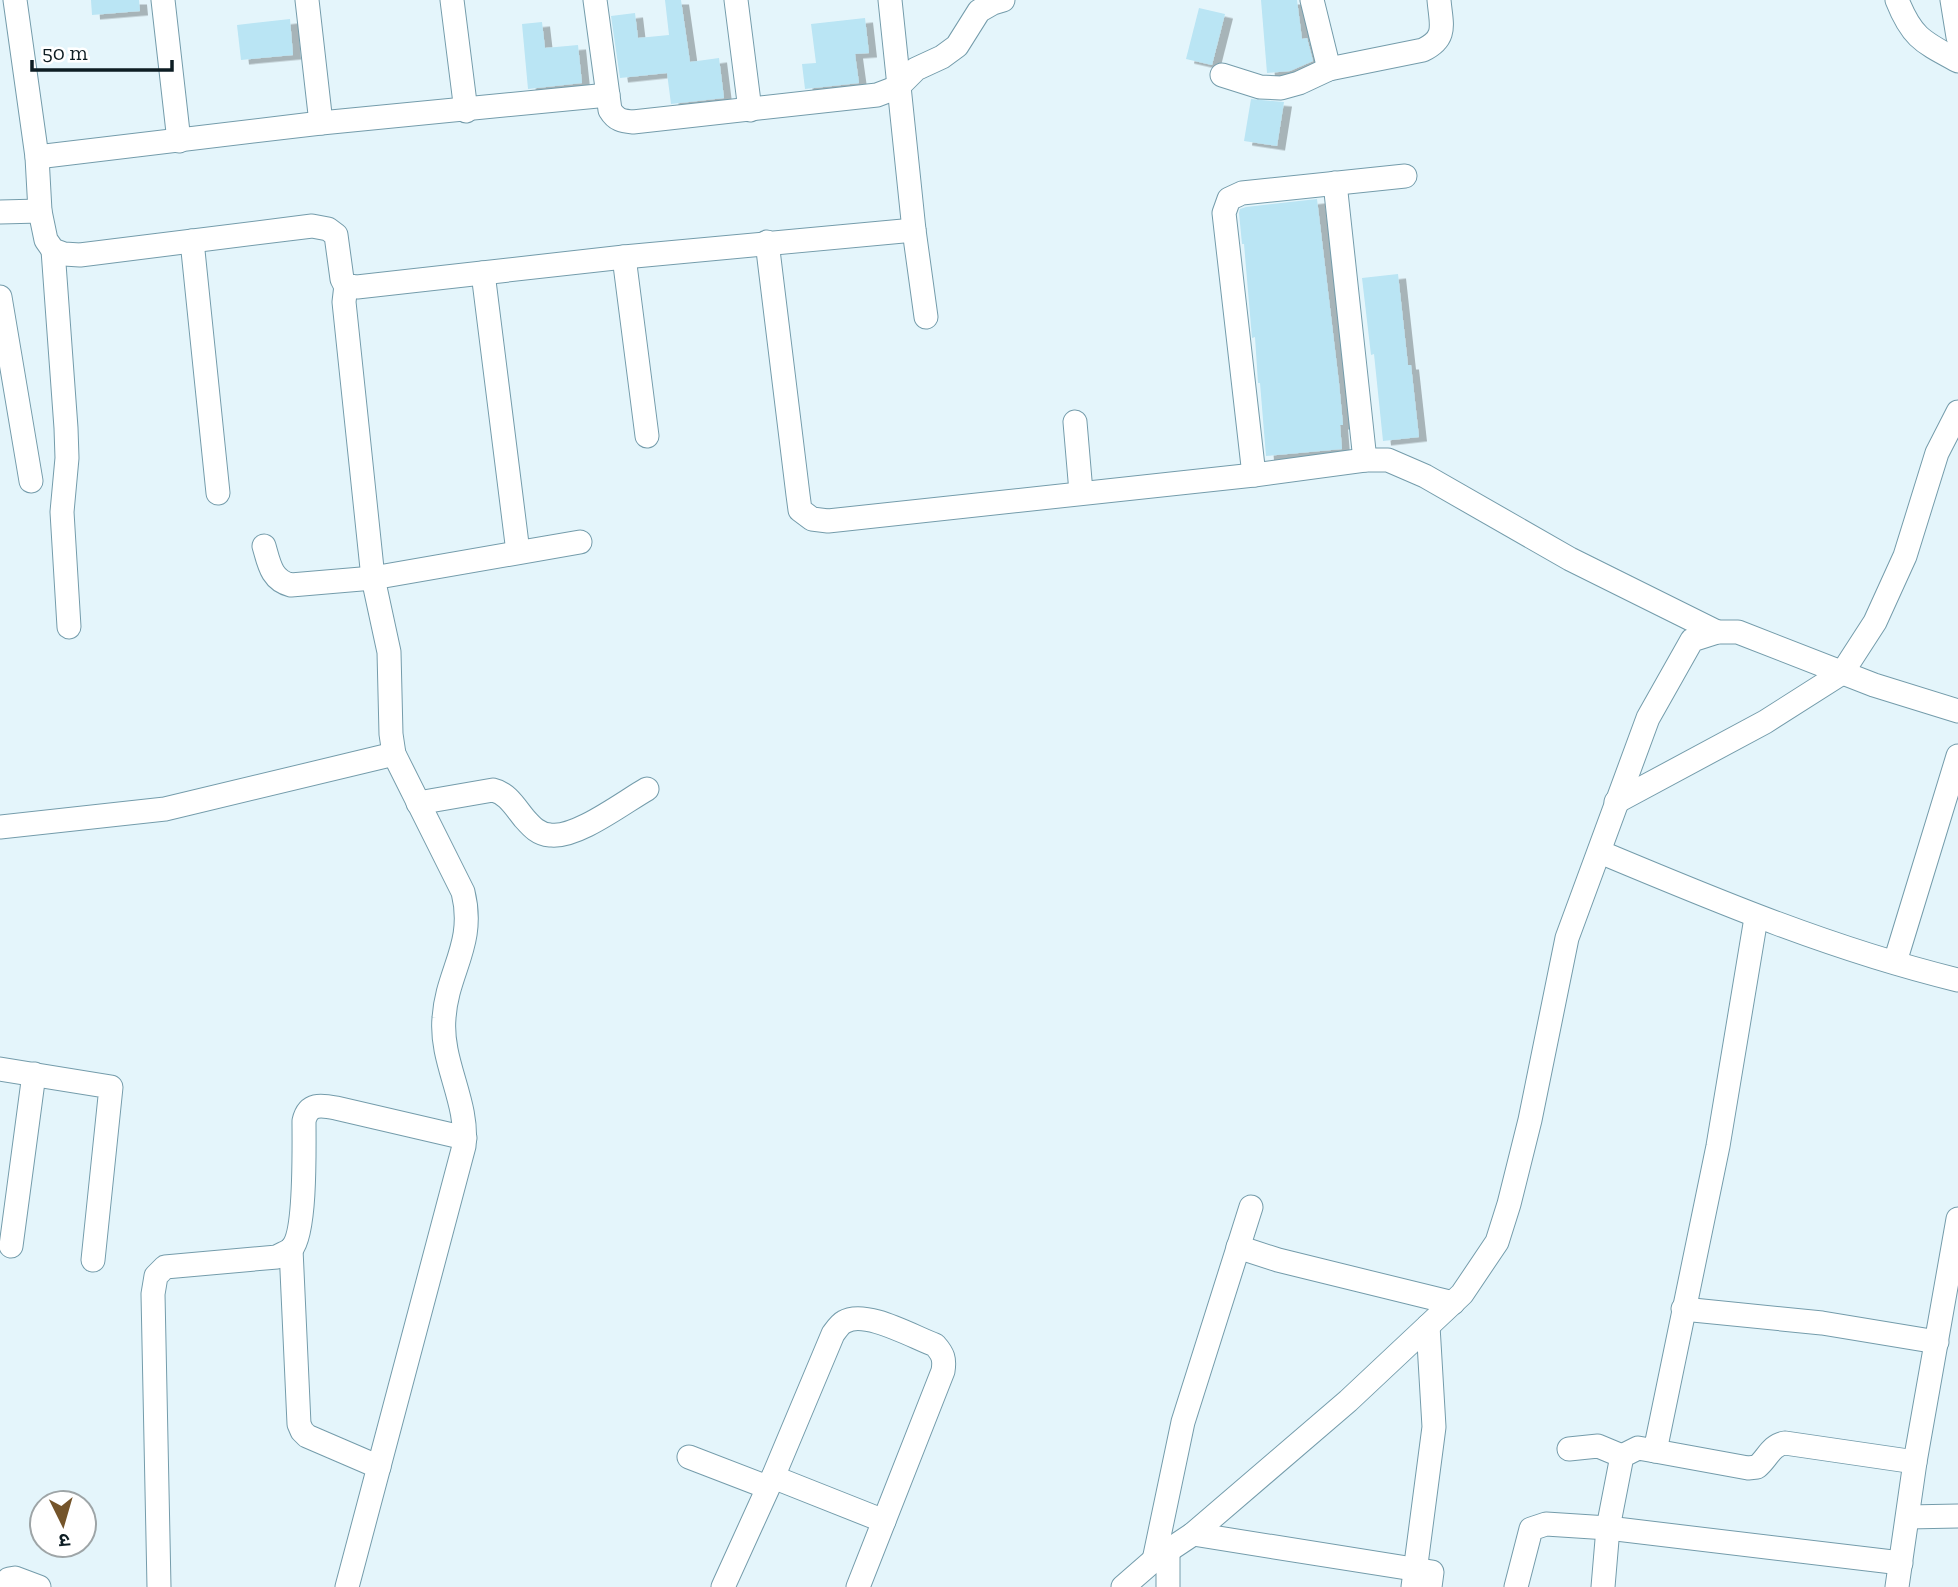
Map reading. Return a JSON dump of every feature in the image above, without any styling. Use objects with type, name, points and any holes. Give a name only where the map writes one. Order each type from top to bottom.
[{"type":"street","points":[[15,0],[37,157],[40,211],[46,240],[53,250],[66,428],[67,458],[62,512],[69,627]]},
{"type":"street","points":[[163,0],[179,141]]},
{"type":"street","points":[[307,0],[321,123]]},
{"type":"street","points":[[452,0],[466,111]]},
{"type":"street","points":[[595,0],[610,110],[614,117],[621,121],[633,122],[867,98],[898,87],[916,69],[942,57],[957,46],[979,11],[1003,0]]},
{"type":"street","points":[[736,0],[750,110]]},
{"type":"street","points":[[890,0],[914,230],[926,317]]},
{"type":"street","points":[[1312,0],[1329,69]]},
{"type":"street","points":[[1223,75],[1260,87],[1281,88],[1329,69],[1423,50],[1436,44],[1441,34],[1438,0]]},
{"type":"street","points":[[1897,0],[1906,24],[1920,39],[1958,61]]},
{"type":"street","points":[[1952,0],[1958,37]]},
{"type":"street","points":[[37,157],[321,123],[466,111],[608,95]]},
{"type":"street","points":[[1254,475],[1224,213],[1229,199],[1242,194],[1405,176]]},
{"type":"street","points":[[1335,183],[1365,460]]},
{"type":"street","points":[[0,212],[40,211]]},
{"type":"street","points":[[53,250],[80,255],[312,226],[328,229],[336,235],[345,285],[344,302],[373,578],[389,652],[394,754],[463,892],[468,910],[468,928],[443,1018],[445,1042],[466,1127],[465,1138],[458,1174],[346,1587]]},
{"type":"street","points":[[345,285],[357,287],[766,242],[914,230]]},
{"type":"street","points":[[192,241],[218,493]]},
{"type":"street","points":[[766,242],[800,510],[812,519],[828,521],[1254,475],[1365,460],[1388,460],[1401,464],[1570,559],[1717,632]]},
{"type":"street","points":[[624,257],[647,436]]},
{"type":"street","points":[[483,273],[518,552]]},
{"type":"street","points":[[0,297],[30,481]]},
{"type":"street","points":[[1616,802],[1765,722],[1842,673],[1875,622],[1900,567],[1937,453],[1958,412]]},
{"type":"street","points":[[1075,422],[1081,492]]},
{"type":"street","points":[[264,546],[272,572],[280,582],[291,585],[373,578],[580,542]]},
{"type":"street","points":[[1123,1587],[1161,1555],[1193,1534],[1348,1401],[1462,1294],[1497,1242],[1530,1120],[1567,937],[1648,718],[1692,640],[1717,632],[1738,632],[1842,673],[1958,711]]},
{"type":"street","points":[[0,827],[164,809],[394,754]]},
{"type":"street","points":[[1895,962],[1958,756]]},
{"type":"street","points":[[418,803],[493,790],[501,792],[536,831],[551,836],[567,834],[586,825],[647,789]]},
{"type":"street","points":[[1600,852],[1756,918],[1958,980]]},
{"type":"street","points":[[1655,1451],[1718,1146],[1756,918]]},
{"type":"street","points":[[0,1069],[111,1087],[93,1260]]},
{"type":"street","points":[[11,1246],[34,1074]]},
{"type":"street","points":[[379,1467],[307,1436],[299,1424],[291,1249],[298,1236],[304,1178],[306,1113],[312,1107],[323,1105],[465,1138]]},
{"type":"street","points":[[1168,1587],[1161,1555],[1183,1422],[1251,1207]]},
{"type":"street","points":[[1897,1587],[1915,1462],[1958,1219]]},
{"type":"street","points":[[1238,1247],[1278,1260],[1453,1303]]},
{"type":"street","points":[[159,1587],[153,1294],[156,1276],[165,1267],[277,1257],[291,1249]]},
{"type":"street","points":[[1683,1309],[1822,1323],[1937,1342]]},
{"type":"street","points":[[723,1587],[833,1334],[842,1322],[867,1318],[935,1345],[945,1361],[858,1587]]},
{"type":"street","points":[[1193,1534],[1420,1582],[1434,1427],[1428,1326]]},
{"type":"street","points":[[1569,1448],[1598,1446],[1622,1456],[1638,1448],[1748,1468],[1757,1467],[1778,1444],[1786,1443],[1915,1462]]},
{"type":"street","points":[[1603,1587],[1608,1528],[1622,1456]]},
{"type":"street","points":[[688,1457],[884,1521]]},
{"type":"street","points":[[1908,1517],[1958,1516]]},
{"type":"street","points":[[1516,1587],[1531,1529],[1546,1524],[1608,1528],[1901,1563]]},
{"type":"street","points":[[7,1587],[9,1580],[15,1578],[39,1587]]},
{"type":"building","points":[[91,0],[139,0],[140,11],[92,15]]},
{"type":"building","points":[[665,0],[681,0],[690,62],[719,58],[724,98],[671,104],[667,73],[620,78],[611,16],[635,13],[638,38],[669,35]]},
{"type":"building","points":[[1261,0],[1297,0],[1302,39],[1307,38],[1313,61],[1290,71],[1267,73]]},
{"type":"building","points":[[1199,8],[1225,14],[1212,65],[1186,59]]},
{"type":"building","points":[[865,18],[869,53],[855,54],[859,83],[805,89],[802,64],[816,63],[811,24]]},
{"type":"building","points":[[290,19],[293,55],[241,60],[237,25]]},
{"type":"building","points":[[542,22],[545,48],[578,45],[582,83],[528,89],[522,24]]},
{"type":"building","points":[[1251,99],[1284,102],[1277,146],[1244,141]]},
{"type":"building","points":[[1317,199],[1339,383],[1342,449],[1266,456],[1255,337],[1252,338],[1239,213],[1240,209],[1246,207]]},
{"type":"building","points":[[1398,274],[1419,437],[1383,441],[1374,354],[1371,355],[1362,278]]}]
